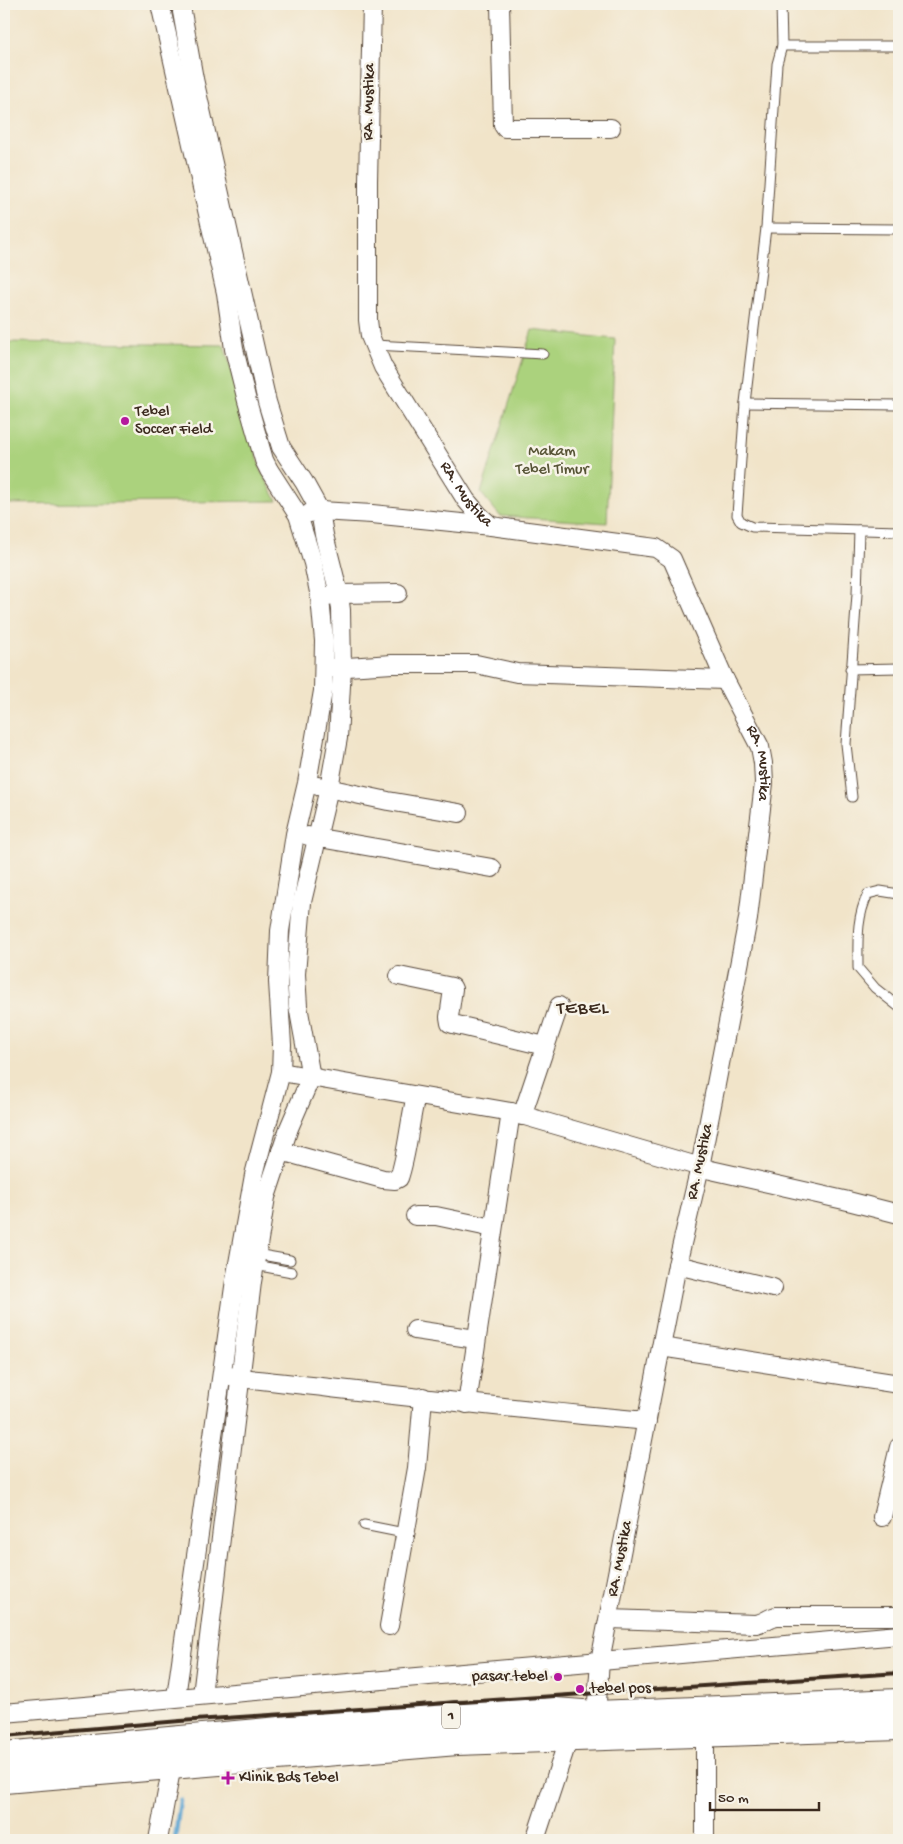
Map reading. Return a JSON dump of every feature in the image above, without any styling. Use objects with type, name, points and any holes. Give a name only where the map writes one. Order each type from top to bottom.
[{"type":"highway","name":"1","points":[[4,1756],[456,1715],[555,1712],[596,1714],[899,1703]]},
{"type":"highway","name":"1","points":[[4,1779],[458,1741],[899,1726]]},
{"type":"street","name":"RA. Mustika","points":[[372,4],[368,181],[368,320],[373,345],[382,367],[466,500],[491,526],[660,550],[672,559],[725,680],[760,747],[763,763],[764,783],[748,919],[700,1167],[677,1265],[600,1661],[596,1714]]},
{"type":"street","points":[[500,4],[503,125],[505,128],[611,128]]},
{"type":"street","points":[[173,11],[226,292],[234,349],[281,447],[304,482],[310,513],[324,535],[330,596],[324,641],[332,668],[323,691],[318,786],[280,932],[278,982],[282,1046],[296,1075],[254,1175],[189,1696]]},
{"type":"street","points":[[310,513],[372,514],[491,526]]},
{"type":"street","points":[[330,596],[398,593]]},
{"type":"street","points":[[332,668],[392,664],[476,664],[517,673],[725,680]]},
{"type":"street","points":[[318,786],[459,813]]},
{"type":"street","points":[[305,836],[492,868]]},
{"type":"street","points":[[189,1696],[230,1376],[255,1260],[266,1197],[288,1128],[296,1075],[298,1006],[296,974],[305,836]]},
{"type":"street","points":[[399,976],[452,986],[450,1023],[545,1046]]},
{"type":"street","points":[[466,1404],[493,1228],[517,1114],[559,1006]]},
{"type":"street","points":[[296,1075],[517,1114],[700,1167],[899,1214]]},
{"type":"street","points":[[281,1151],[383,1179],[397,1179],[406,1158],[416,1096]]},
{"type":"street","points":[[415,1216],[436,1216],[493,1228]]},
{"type":"street","points":[[677,1265],[773,1288]]},
{"type":"street","points":[[415,1330],[476,1339]]},
{"type":"street","points":[[661,1347],[899,1384]]},
{"type":"street","points":[[230,1376],[423,1397],[466,1404],[647,1421]]},
{"type":"street","points":[[389,1626],[417,1468],[423,1397]]},
{"type":"street","points":[[882,1517],[899,1447]]},
{"type":"street","points":[[609,1619],[756,1624],[764,1622],[771,1616],[899,1616]]},
{"type":"street","points":[[4,1713],[899,1635]]},
{"type":"street","points":[[705,1732],[705,1840]]},
{"type":"street","points":[[535,1840],[569,1737]]},
{"type":"street","points":[[158,1840],[172,1765]]},
{"type":"lane","points":[[782,4],[782,46],[777,64],[766,228],[745,403],[737,515],[741,522],[752,527],[899,531]]},
{"type":"lane","points":[[782,46],[899,46]]},
{"type":"lane","points":[[766,228],[899,228]]},
{"type":"lane","points":[[373,345],[543,354]]},
{"type":"lane","points":[[745,403],[899,405]]},
{"type":"lane","points":[[852,797],[846,744],[857,594],[859,530]]},
{"type":"lane","points":[[850,669],[899,668]]},
{"type":"lane","points":[[899,894],[880,891],[868,894],[863,904],[858,925],[858,968],[875,988],[899,1007]]},
{"type":"lane","points":[[255,1260],[290,1260]]},
{"type":"lane","points":[[255,1260],[292,1272]]},
{"type":"lane","points":[[364,1525],[404,1533]]},
{"type":"green space","name":"Makam Tebel Timur","points":[[532,330],[615,339],[607,523],[500,516],[481,493]]},
{"type":"green space","name":"Tebel Soccer Field","points":[[4,342],[224,345],[261,470],[277,501],[4,504]]},
{"type":"waterway","points":[[175,1840],[180,1800]]},
{"type":"railway","points":[[4,1736],[180,1721],[899,1673]]},
{"type":"place","name":"Tebel Soccer Field","points":[[125,421]]},
{"type":"place","name":"pasar tebel","points":[[558,1677]]},
{"type":"place","name":"tebel pos","points":[[580,1689]]},
{"type":"place","name":"Klinik Bds Tebel","points":[[228,1778]]},
{"type":"district","name":"TEBEL","points":[[583,1009]]}]
